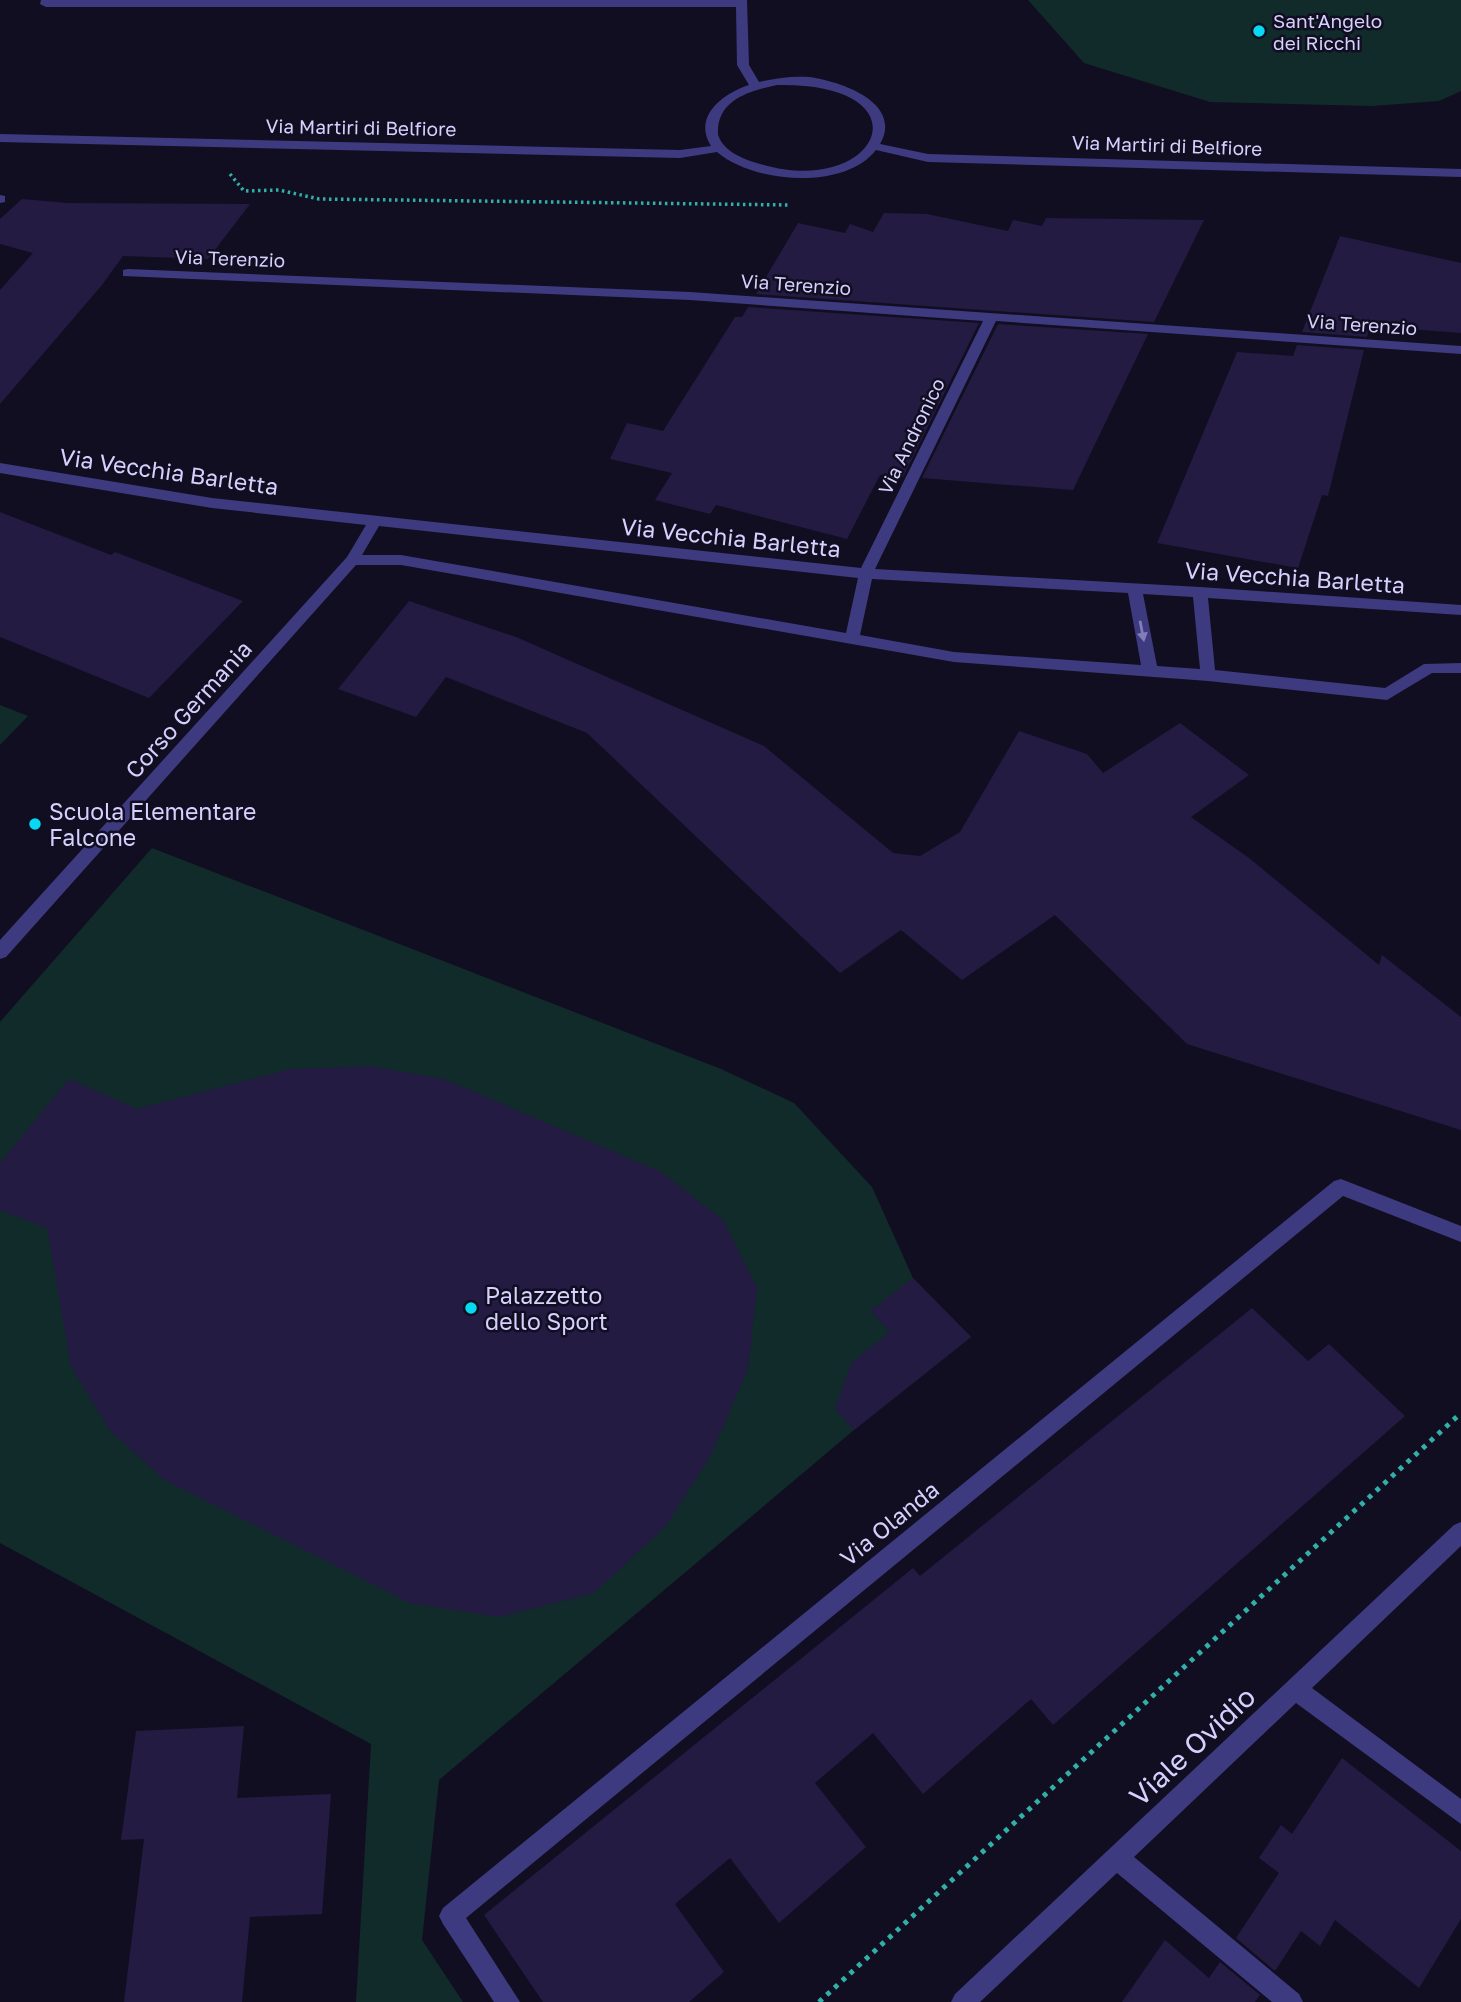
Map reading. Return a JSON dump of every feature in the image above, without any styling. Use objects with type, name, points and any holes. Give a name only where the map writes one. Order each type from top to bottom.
[{"type":"street","points":[[47,0],[46,4],[741,2],[743,65],[756,86]]},
{"type":"street","points":[[777,81],[810,81],[841,88],[864,100],[879,117],[880,135],[873,146],[869,153],[846,167],[814,174],[780,174],[748,167],[724,153],[711,136],[711,117],[724,100],[747,88],[777,81]]},
{"type":"street","name":"Via Martiri di Belfiore","points":[[0,138],[680,154],[720,148]]},
{"type":"street","name":"Via Martiri di Belfiore","points":[[873,146],[928,158],[1461,173]]},
{"type":"street","name":"Via Terenzio","points":[[128,273],[690,296],[1461,350]]},
{"type":"street","name":"Via Andronico","points":[[852,638],[866,574],[992,316]]},
{"type":"street","name":"Via Vecchia Barletta","points":[[0,468],[212,503],[866,574],[1200,592],[1461,610]]},
{"type":"street","name":"Corso Germania","points":[[0,952],[352,560],[375,521]]},
{"type":"street","points":[[352,560],[401,560],[954,657],[1208,675],[1387,694],[1429,668],[1461,668]]},
{"type":"street","points":[[1135,590],[1150,672]]},
{"type":"street","points":[[1200,592],[1208,675]]},
{"type":"street","name":"Via Olanda","points":[[508,2002],[451,1916],[1341,1187],[1461,1234]]},
{"type":"street","name":"Viale Ovidio","points":[[963,2002],[1460,1535]]},
{"type":"street","points":[[1297,1690],[1461,1813]]},
{"type":"street","points":[[1116,1857],[1291,2002]]},
{"type":"path","points":[[819,2002],[1461,1413]]},
{"type":"green space","name":"Sant'Angelo dei Ricchi","points":[[1028,0],[1461,0],[1461,91],[1439,101],[1372,106],[1210,102],[1084,63]]},
{"type":"green space","points":[[0,705],[28,716],[0,745]]},
{"type":"green space","name":"Palazzetto dello Sport","points":[[152,848],[721,1069],[794,1103],[872,1187],[913,1278],[971,1337],[854,1430],[439,1780],[422,1940],[463,2002],[356,2002],[371,1744],[0,1543],[0,1022]]},
{"type":"building","points":[[22,199],[67,203],[250,204],[208,259],[123,256],[102,285],[0,404],[0,290],[33,253],[0,244],[0,219]]},
{"type":"building","points":[[884,213],[927,214],[1008,231],[1013,220],[1042,226],[1046,218],[1204,220],[1154,322],[756,294],[798,223],[845,233],[850,224],[873,232]]},
{"type":"building","points":[[1340,236],[1461,263],[1461,333],[1370,326],[1367,337],[1302,332]]},
{"type":"building","points":[[748,307],[979,323],[903,477],[880,475],[847,539],[716,505],[710,514],[655,500],[672,473],[610,459],[627,423],[663,431],[735,317],[742,317]]},
{"type":"building","points":[[998,324],[1148,334],[1073,490],[922,478]]},
{"type":"building","points":[[1297,345],[1364,350],[1328,496],[1322,495],[1298,568],[1157,543],[1237,352],[1293,356]]},
{"type":"building","points":[[0,512],[111,555],[115,552],[243,601],[149,698],[0,637]]},
{"type":"building","points":[[409,601],[516,637],[764,746],[893,853],[920,856],[960,832],[1019,731],[1087,754],[1103,773],[1180,723],[1249,775],[1191,817],[1249,858],[1379,965],[1382,955],[1461,1017],[1461,1130],[1187,1044],[1055,915],[962,980],[901,930],[840,973],[587,733],[446,677],[416,717],[338,689]]},
{"type":"building","points":[[370,1066],[444,1079],[661,1172],[723,1220],[757,1288],[748,1369],[710,1457],[665,1527],[594,1593],[499,1617],[410,1603],[166,1481],[110,1431],[71,1366],[47,1228],[0,1210],[0,1163],[69,1079],[137,1109],[291,1069]]},
{"type":"building","points":[[913,1278],[971,1337],[854,1430],[835,1409],[851,1363],[890,1332],[870,1311]]},
{"type":"building","points":[[1252,1308],[1308,1361],[1329,1344],[1405,1416],[1053,1725],[1031,1699],[923,1794],[873,1733],[815,1783],[866,1847],[779,1923],[730,1858],[675,1904],[724,1972],[689,2002],[543,2002],[484,1915],[913,1568],[920,1576]]},
{"type":"building","points":[[244,1726],[237,1798],[331,1794],[322,1914],[250,1917],[242,2002],[124,2002],[144,1839],[121,1840],[136,1731]]},
{"type":"building","points":[[1342,1758],[1461,1851],[1461,1919],[1419,1988],[1335,1920],[1320,1946],[1301,1931],[1275,1971],[1236,1938],[1279,1873],[1259,1858],[1281,1825],[1292,1834]]},
{"type":"building","points":[[1165,1940],[1209,1978],[1220,1962],[1260,1995],[1255,2002],[1122,2002]]},
{"type":"place","name":"Sant'Angelo dei Ricchi","points":[[1259,31]]},
{"type":"place","name":"Scuola Elementare Falcone","points":[[35,824]]},
{"type":"place","name":"Palazzetto dello Sport","points":[[471,1308]]}]
